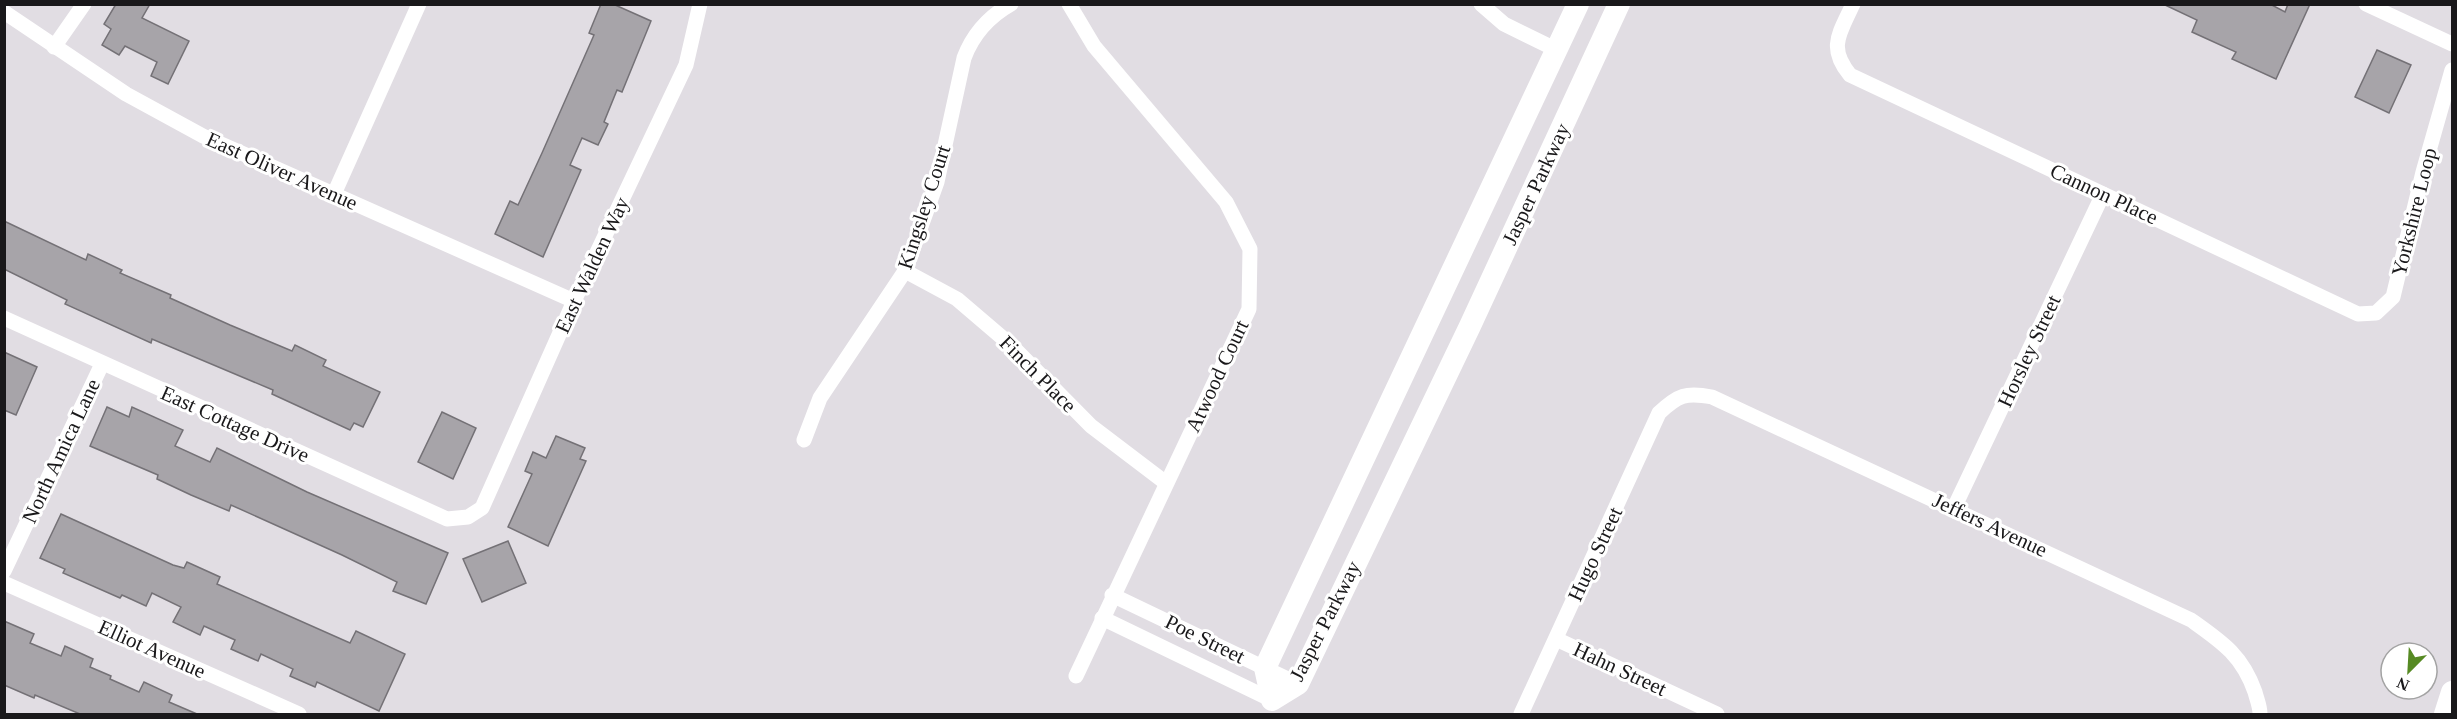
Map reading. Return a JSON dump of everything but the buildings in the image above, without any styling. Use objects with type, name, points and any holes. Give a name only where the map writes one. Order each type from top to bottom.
[{"type":"street","points":[[54,46],[84,4]]},
{"type":"street","points":[[334,194],[418,4]]},
{"type":"street","name":"East Walden Way","points":[[468,518],[482,508],[574,301],[686,65],[700,4]]},
{"type":"street","name":"Kingsley Court","points":[[804,440],[820,398],[905,271],[937,182],[972,38],[995,13],[1011,4]]},
{"type":"street","name":"Atwood Court","points":[[1069,4],[1094,46],[1226,202],[1250,249],[1249,309],[1112,595],[1076,676]]},
{"type":"street","points":[[1481,4],[1509,28],[1557,50]]},
{"type":"street","name":"Jasper Parkway","points":[[1578,4],[1265,668],[1272,700],[1298,684],[1465,336],[1619,4]]},
{"type":"street","name":"Cannon Place","points":[[1853,4],[1836,43],[1838,61],[1850,75],[2358,314],[2376,313]]},
{"type":"street","points":[[2366,4],[2452,44]]},
{"type":"street","name":"East Oliver Avenue","points":[[4,12],[126,94],[203,136],[574,301]]},
{"type":"street","name":"Yorkshire Loop","points":[[2376,313],[2393,297],[2423,172],[2452,70]]},
{"type":"street","name":"Horsley Street","points":[[1954,508],[2103,194]]},
{"type":"street","name":"Finch Place","points":[[905,271],[957,299],[1011,346],[1091,426],[1166,483]]},
{"type":"street","name":"East Cottage Drive","points":[[4,318],[447,519],[468,518]]},
{"type":"street","name":"North Amica Lane","points":[[4,571],[102,364]]},
{"type":"street","name":"Jeffers Avenue","points":[[1674,398],[1694,394],[1712,397],[2192,620],[2238,656],[2251,680],[2260,714]]},
{"type":"street","name":"Hugo Street","points":[[1521,714],[1659,413],[1674,398]]},
{"type":"street","name":"Elliot Avenue","points":[[4,583],[299,714]]},
{"type":"street","name":"Poe Street","points":[[1112,595],[1298,684]]},
{"type":"street","name":"Poe Street","points":[[1102,618],[1272,700]]},
{"type":"street","name":"Hahn Street","points":[[1556,639],[1717,714]]},
{"type":"street","points":[[2445,714],[2452,692]]}]
